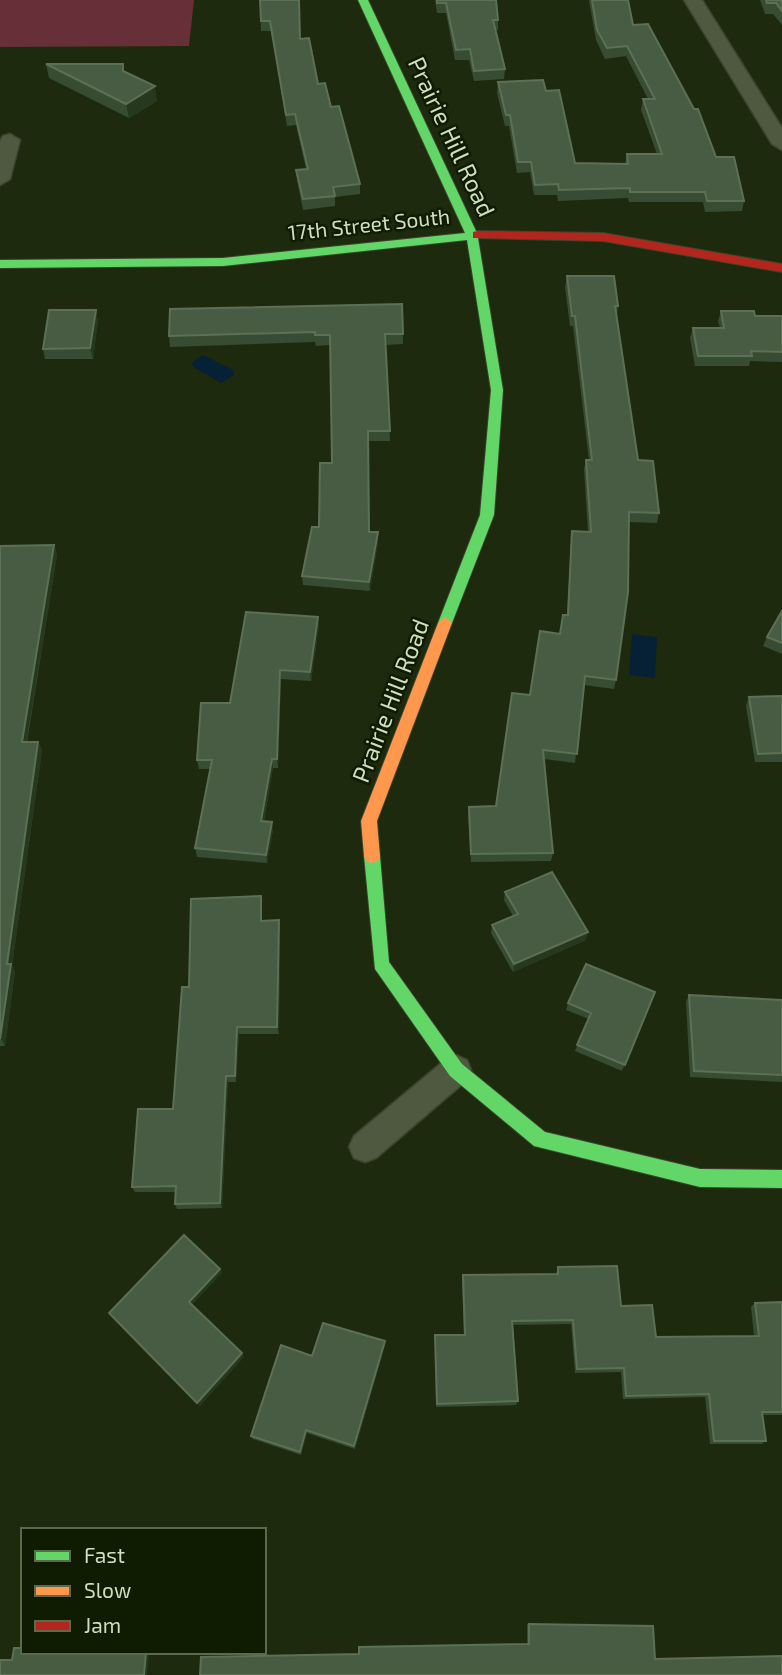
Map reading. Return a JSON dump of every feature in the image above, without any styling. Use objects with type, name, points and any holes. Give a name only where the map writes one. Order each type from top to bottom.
[{"type":"street","name":"Prairie Hill Road","points":[[363,0],[472,235],[497,390],[487,515],[369,821],[381,964],[456,1070],[540,1140],[700,1178],[782,1179]]},
{"type":"street","points":[[693,0],[782,144]]},
{"type":"street","points":[[0,179],[10,140]]},
{"type":"street","name":"17th Street South","points":[[0,264],[223,262],[472,235],[603,237],[782,268]]},
{"type":"street","points":[[365,1147],[456,1070]]},
{"type":"shaded area","points":[[0,0],[194,0],[189,46],[0,47]]},
{"type":"water","points":[[203,355],[233,370],[234,375],[221,383],[194,367],[191,363]]},
{"type":"water","points":[[632,634],[657,637],[655,678],[629,675]]},
{"type":"building","points":[[260,0],[299,0],[300,39],[309,38],[318,84],[325,83],[331,107],[339,106],[360,184],[333,187],[335,196],[303,199],[296,170],[308,169],[295,114],[286,115],[270,21],[261,21]]},
{"type":"building","points":[[437,0],[496,0],[498,20],[493,20],[505,69],[474,71],[470,49],[456,50],[446,3],[437,3]]},
{"type":"building","points":[[592,0],[628,0],[633,25],[648,24],[694,109],[698,109],[716,157],[734,157],[744,201],[707,201],[705,192],[630,192],[630,188],[559,190],[558,184],[535,185],[531,162],[518,162],[510,115],[506,115],[498,82],[543,80],[546,91],[559,90],[575,163],[628,164],[627,154],[662,154],[643,99],[655,99],[627,46],[607,48],[597,30]]},
{"type":"building","points":[[766,0],[782,0],[782,11],[776,3],[767,3]]},
{"type":"building","points":[[46,64],[123,64],[123,71],[155,86],[126,104]]},
{"type":"building","points":[[567,276],[614,276],[618,306],[615,306],[638,460],[653,461],[659,513],[629,512],[628,592],[616,680],[585,676],[577,754],[543,750],[553,853],[471,854],[469,807],[496,806],[512,693],[530,695],[540,631],[560,634],[563,615],[568,615],[572,531],[591,532],[586,460],[592,460],[575,316],[572,316]]},
{"type":"building","points":[[402,304],[403,334],[385,334],[390,431],[368,431],[369,532],[378,532],[369,582],[302,576],[312,527],[319,527],[320,463],[332,463],[330,335],[315,335],[315,332],[169,336],[170,309]]},
{"type":"building","points":[[49,310],[96,310],[90,348],[43,349]]},
{"type":"building","points":[[721,311],[754,311],[755,316],[782,316],[782,352],[751,351],[752,356],[698,356],[693,328],[724,328]]},
{"type":"building","points":[[54,545],[22,742],[38,742],[7,964],[11,964],[0,1039],[0,546]]},
{"type":"building","points":[[782,611],[782,643],[767,637]]},
{"type":"building","points":[[246,612],[318,617],[310,672],[280,670],[277,759],[272,759],[261,821],[272,822],[266,855],[195,848],[212,760],[197,760],[201,703],[230,703]]},
{"type":"building","points":[[782,696],[782,753],[758,754],[749,697]]},
{"type":"building","points":[[552,872],[588,932],[514,964],[492,925],[518,914],[505,892]]},
{"type":"building","points":[[261,896],[261,921],[279,920],[277,1027],[237,1027],[235,1076],[226,1076],[220,1203],[175,1204],[176,1186],[132,1187],[138,1109],[173,1109],[182,987],[189,987],[191,899]]},
{"type":"building","points":[[586,964],[655,992],[625,1065],[577,1045],[591,1013],[568,1003]]},
{"type":"building","points":[[689,995],[782,1000],[782,1075],[694,1071]]},
{"type":"building","points":[[184,1235],[220,1269],[189,1302],[242,1353],[197,1403],[109,1313]]},
{"type":"building","points":[[617,1266],[621,1306],[652,1305],[656,1337],[759,1336],[755,1303],[782,1302],[782,1412],[762,1412],[766,1441],[714,1441],[709,1394],[626,1396],[624,1368],[577,1369],[573,1320],[512,1321],[518,1401],[437,1404],[435,1335],[465,1335],[463,1275],[558,1274],[558,1267]]},
{"type":"building","points":[[323,1323],[385,1341],[354,1446],[306,1430],[300,1452],[251,1436],[281,1345],[312,1356]]},
{"type":"building","points":[[529,1624],[653,1626],[655,1659],[782,1656],[782,1675],[200,1675],[201,1657],[359,1654],[359,1647],[529,1644]]},
{"type":"building","points":[[14,1648],[21,1648],[21,1654],[146,1654],[144,1675],[0,1675],[0,1660],[12,1660]]},
{"type":"traffic: fast","points":[[363,0],[472,235],[497,390],[487,515],[445,623]]},
{"type":"traffic: fast","points":[[0,264],[223,262],[477,235]]},
{"type":"traffic: fast","points":[[372,856],[381,964],[456,1070],[540,1140],[700,1178],[782,1179]]},
{"type":"traffic: slow","points":[[372,856],[369,821],[445,623]]},
{"type":"traffic: jam","points":[[477,235],[603,237],[782,268]]}]
